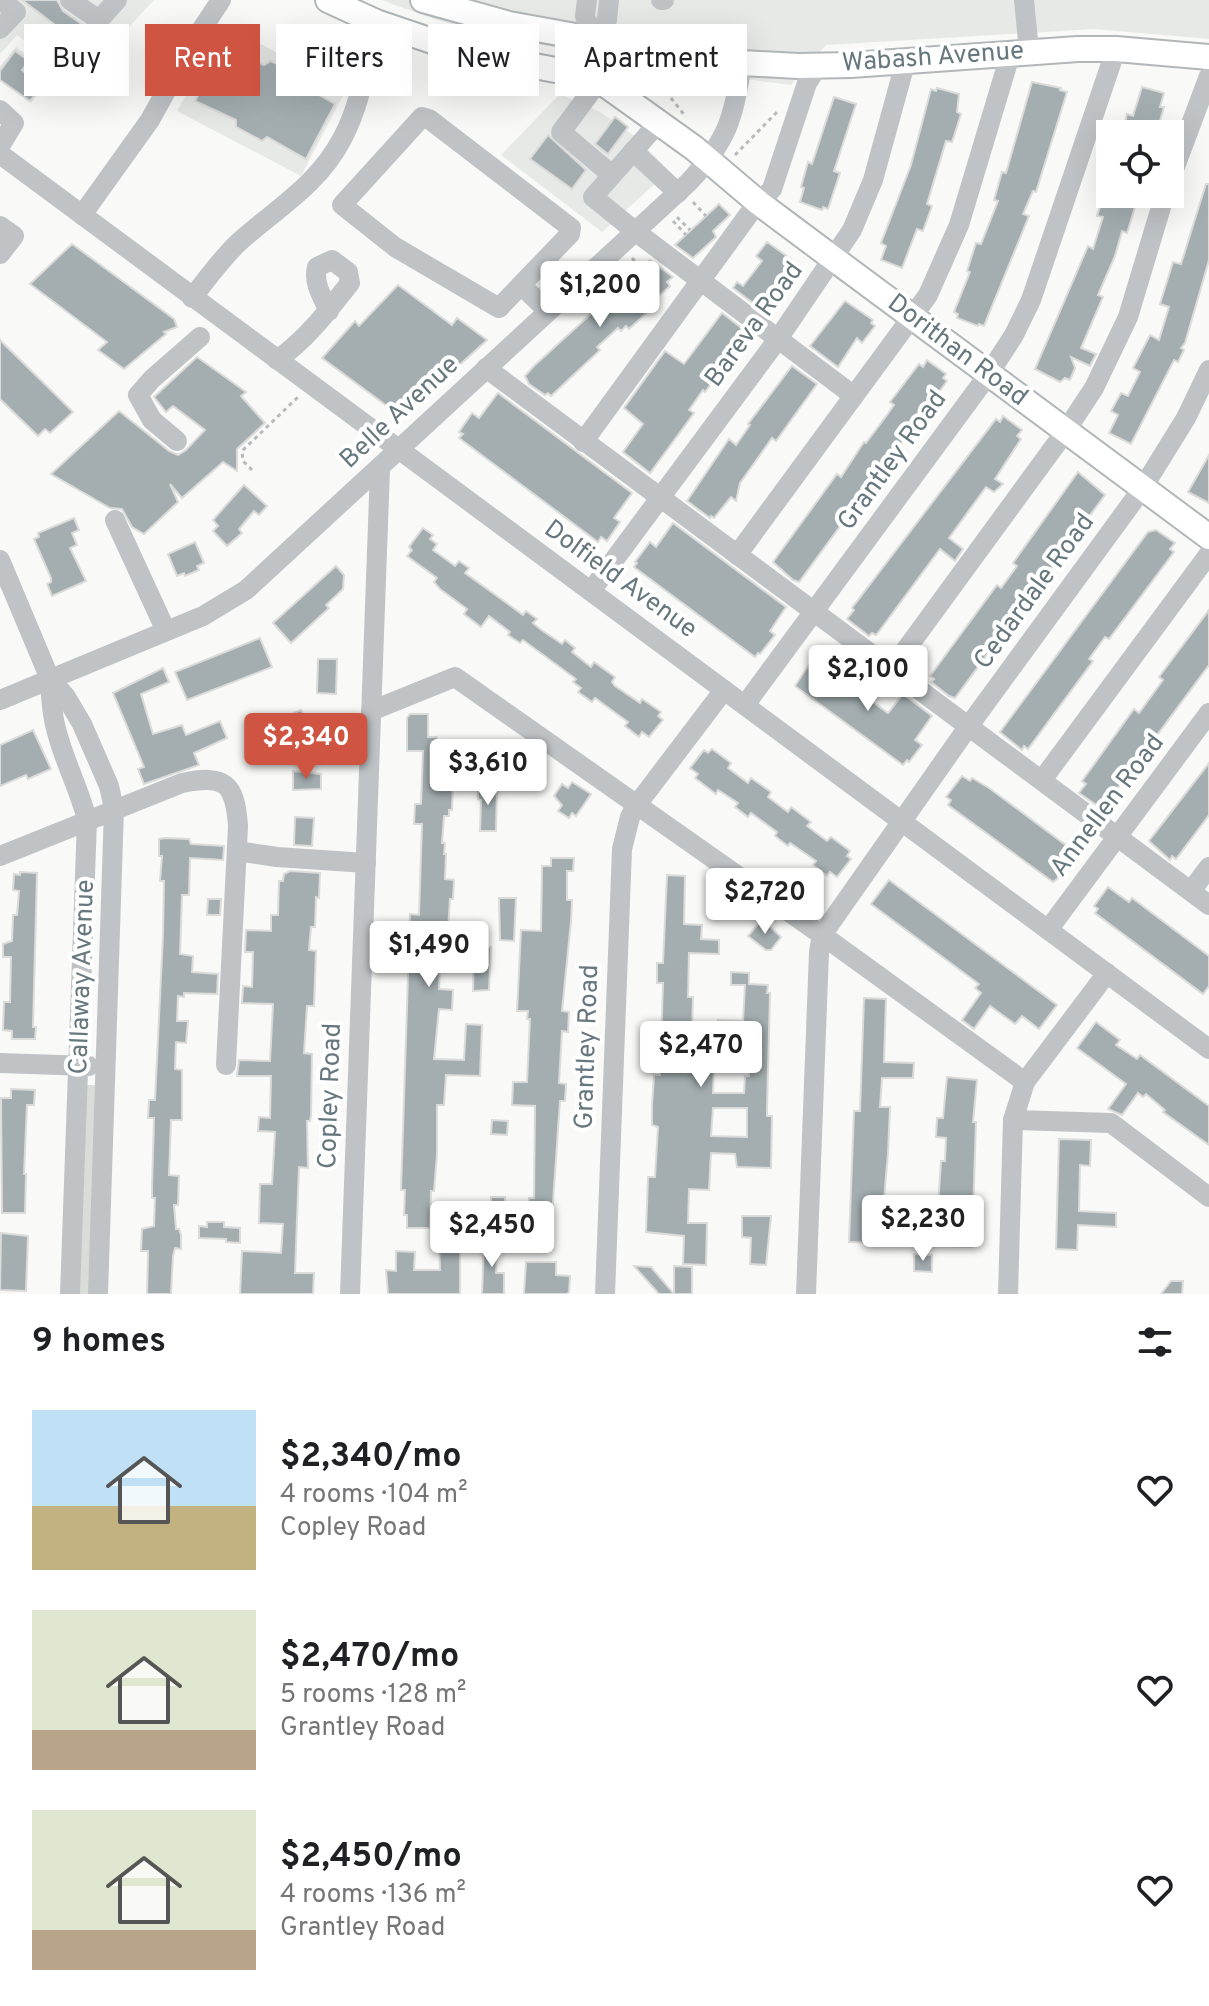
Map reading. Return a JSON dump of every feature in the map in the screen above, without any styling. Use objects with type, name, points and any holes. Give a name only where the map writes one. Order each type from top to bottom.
[{"type":"main road","points":[[328,0],[376,22],[450,47],[555,71]]},
{"type":"main road","name":"Wabash Avenue","points":[[423,0],[509,24],[555,33]]},
{"type":"main road","name":"Wabash Avenue","points":[[747,63],[818,66],[1020,52],[1116,49],[1209,57]]},
{"type":"main road","points":[[620,96],[719,161]]},
{"type":"main road","name":"Dorithan Road","points":[[719,161],[759,203],[1209,537]]},
{"type":"street","points":[[0,29],[16,12],[1,0]]},
{"type":"street","points":[[70,0],[99,20],[117,0]]},
{"type":"street","points":[[82,215],[150,120],[192,44],[221,0]]},
{"type":"street","points":[[587,0],[587,24]]},
{"type":"street","points":[[604,24],[609,0]]},
{"type":"street","points":[[737,555],[928,295],[959,225],[1020,52],[1024,0]]},
{"type":"street","points":[[192,298],[240,242],[295,198],[327,163],[342,140],[357,105],[376,22]]},
{"type":"street","name":"Grantley Road","points":[[745,705],[815,613],[1014,335],[1041,274],[1076,161],[1116,49]]},
{"type":"street","name":"Bareva Road","points":[[591,591],[778,339],[852,230],[873,180],[906,60]]},
{"type":"street","points":[[583,442],[775,182],[807,83],[818,66]]},
{"type":"street","points":[[1184,143],[1209,76]]},
{"type":"street","points":[[581,96],[561,132],[612,175]]},
{"type":"street","name":"Belle Avenue","points":[[0,700],[223,606],[246,590],[636,232],[686,198],[719,161],[736,96]]},
{"type":"street","points":[[0,110],[14,123],[0,146]]},
{"type":"street","points":[[422,117],[429,119],[571,228],[570,234],[521,285],[499,308],[395,247],[342,205],[422,117]]},
{"type":"street","points":[[659,122],[593,197],[854,396]]},
{"type":"street","points":[[633,151],[686,198]]},
{"type":"street","name":"Dolfield Avenue","points":[[0,154],[1048,930],[1206,1042]]},
{"type":"street","points":[[891,670],[1094,388],[1128,317],[1161,208]]},
{"type":"street","points":[[0,226],[14,236],[0,254]]},
{"type":"street","points":[[521,285],[548,311]]},
{"type":"street","points":[[277,360],[329,311]]},
{"type":"street","points":[[177,441],[152,420],[138,395],[200,337]]},
{"type":"street","points":[[486,368],[1209,905]]},
{"type":"street","name":"Cedardale Road","points":[[822,935],[968,727],[1142,489],[1186,418],[1209,370]]},
{"type":"street","name":"Copley Road","points":[[350,1294],[380,469]]},
{"type":"street","points":[[115,520],[166,631]]},
{"type":"street","points":[[1042,780],[1209,554]]},
{"type":"street","name":"Callaway Avenue","points":[[0,560],[50,679],[66,697],[82,724],[109,786],[114,809],[98,1294]]},
{"type":"street","points":[[371,711],[455,677],[1025,1082]]},
{"type":"street","name":"Callaway Avenue","points":[[50,679],[51,704],[58,736],[81,795],[87,820],[70,1294]]},
{"type":"street","name":"Grantley Road","points":[[605,1294],[622,849],[636,806],[724,690]]},
{"type":"street","name":"Annellen Road","points":[[1048,930],[1209,713]]},
{"type":"street","points":[[0,856],[182,783],[198,780],[223,783],[235,797],[238,826],[226,1065]]},
{"type":"street","points":[[237,851],[366,863]]},
{"type":"street","points":[[1191,891],[1209,867]]},
{"type":"street","points":[[806,1294],[822,935]]},
{"type":"street","points":[[1008,1294],[1013,1120],[1025,1082],[1107,973]]},
{"type":"street","points":[[0,1063],[105,1066]]},
{"type":"street","points":[[1013,1120],[1111,1123],[1209,1197]]},
{"type":"path","points":[[669,96],[689,121]]},
{"type":"path","points":[[719,161],[756,136],[783,105]]},
{"type":"path","points":[[686,198],[706,216]]},
{"type":"path","points":[[677,217],[690,230]]},
{"type":"path","points":[[673,221],[686,235]]},
{"type":"path","points":[[632,258],[641,268]]},
{"type":"path","points":[[616,273],[625,283]]},
{"type":"path","points":[[612,277],[621,287]]},
{"type":"path","points":[[594,294],[603,303]]},
{"type":"path","points":[[252,470],[243,461],[242,451],[298,397]]},
{"type":"shaded area","points":[[0,0],[154,0],[129,27],[129,24],[24,24],[24,40],[17,35],[0,54]]},
{"type":"shaded area","points":[[381,0],[1209,0],[1209,39],[1094,29],[826,45],[791,85],[747,79],[747,24],[555,24],[555,47],[539,44],[539,24],[452,24]]},
{"type":"shaded area","points":[[260,43],[276,52],[276,96],[343,96],[301,176],[177,111],[186,96],[260,96]]},
{"type":"shaded area","points":[[16,47],[24,53],[24,96],[37,96],[31,103],[0,81],[0,66]]},
{"type":"shaded area","points":[[558,96],[564,96],[600,112],[636,137],[669,171],[602,232],[501,155]]},
{"type":"shaded area","points":[[83,1085],[96,1085],[90,1294],[77,1294]]},
{"type":"building","points":[[22,0],[57,0],[63,11],[82,24],[54,24]]},
{"type":"building","points":[[15,51],[24,57],[24,96],[34,96],[30,101],[0,80],[0,71]]},
{"type":"building","points":[[271,61],[276,64],[276,96],[321,96],[335,104],[306,159],[267,137],[262,141],[236,127],[236,120],[195,101],[198,96],[260,96],[260,63],[264,65]]},
{"type":"building","points":[[1032,82],[1067,92],[1036,192],[1033,191],[1023,214],[1029,216],[984,326],[978,326],[957,318],[958,314],[954,312],[970,272],[967,271],[976,243],[981,244],[998,201],[994,200],[1002,172],[1006,173]]},
{"type":"building","points":[[1142,87],[1164,93],[1160,120],[1126,120],[1127,114],[1133,116]]},
{"type":"building","points":[[937,88],[959,94],[957,112],[961,114],[952,142],[946,141],[927,204],[932,206],[923,231],[917,229],[902,268],[881,260],[886,246],[881,243],[911,165],[931,89],[936,91]]},
{"type":"building","points":[[834,97],[856,104],[834,171],[840,173],[828,209],[823,207],[822,210],[800,202],[804,188],[801,187],[808,162],[812,164]]},
{"type":"building","points":[[615,117],[628,127],[608,154],[595,144]]},
{"type":"building","points":[[548,135],[586,170],[572,189],[530,159]]},
{"type":"building","points":[[1206,184],[1209,184],[1209,260],[1181,348],[1184,350],[1178,362],[1174,360],[1131,444],[1109,433],[1118,415],[1111,411],[1121,393],[1128,396],[1140,372],[1133,368],[1150,335],[1159,340],[1169,307],[1160,304],[1173,262],[1181,264]]},
{"type":"building","points":[[719,204],[730,215],[713,231],[716,237],[693,258],[675,245]]},
{"type":"building","points":[[1100,208],[1135,208],[1127,233],[1122,231],[1098,295],[1103,297],[1081,348],[1096,354],[1090,366],[1071,357],[1075,368],[1070,380],[1065,378],[1060,382],[1035,369],[1088,246],[1093,249],[1103,217],[1097,216]]},
{"type":"building","points":[[767,242],[794,264],[761,309],[733,288],[737,282],[743,286],[762,261],[756,256]]},
{"type":"building","points":[[72,244],[174,319],[177,327],[164,332],[166,334],[124,369],[98,350],[107,342],[30,284]]},
{"type":"building","points":[[650,260],[673,277],[667,282],[670,286],[652,302],[655,305],[629,329],[626,326],[621,331],[618,328],[597,347],[600,350],[551,396],[529,384],[525,376],[534,366]]},
{"type":"building","points":[[398,285],[452,325],[457,318],[487,340],[402,417],[322,358],[355,321],[359,326]]},
{"type":"building","points":[[845,301],[873,320],[871,323],[875,326],[862,343],[857,338],[838,367],[810,346]]},
{"type":"building","points":[[722,313],[748,333],[689,410],[694,413],[650,473],[623,452],[643,424],[624,408],[665,351],[684,364]]},
{"type":"building","points":[[0,340],[73,412],[50,433],[45,429],[38,436],[0,399]]},
{"type":"building","points":[[197,357],[246,392],[241,396],[265,423],[237,449],[237,471],[223,462],[182,498],[170,484],[178,502],[144,534],[132,527],[122,509],[110,508],[51,474],[119,411],[169,451],[178,455],[186,450],[205,430],[173,406],[166,412],[154,397]]},
{"type":"building","points":[[927,360],[946,374],[943,378],[947,381],[799,582],[793,580],[773,562],[837,474],[841,477],[887,415],[894,405],[890,402],[919,364],[923,367]]},
{"type":"building","points":[[792,366],[817,384],[776,441],[772,438],[740,483],[736,501],[731,497],[714,518],[710,518],[687,501],[729,439],[736,445]]},
{"type":"building","points":[[498,393],[632,493],[614,518],[620,522],[607,541],[601,537],[598,542],[459,438],[463,434],[459,432],[472,413],[479,418]]},
{"type":"building","points":[[1003,416],[1022,430],[1017,436],[1021,439],[995,479],[1003,484],[994,492],[986,487],[949,538],[963,549],[955,561],[940,549],[876,635],[872,633],[869,636],[847,619],[854,610],[852,608],[996,419],[1000,422]]},
{"type":"building","points":[[1209,455],[1209,503],[1188,492]]},
{"type":"building","points":[[1078,472],[1105,495],[955,698],[949,696],[931,682],[934,679],[930,676],[997,585],[1001,588],[1017,566],[1013,563]]},
{"type":"building","points":[[244,485],[267,506],[259,515],[254,511],[239,529],[242,533],[227,546],[213,531],[218,526],[213,520]]},
{"type":"building","points":[[74,518],[79,530],[72,533],[77,545],[70,548],[86,581],[52,596],[47,584],[51,578],[34,539],[39,537],[38,533]]},
{"type":"building","points":[[673,523],[786,607],[770,631],[775,635],[760,654],[755,657],[634,567],[650,542],[656,547]]},
{"type":"building","points":[[423,528],[433,535],[430,539],[437,544],[433,550],[455,566],[459,561],[469,568],[465,573],[523,615],[526,611],[537,619],[533,623],[540,629],[562,644],[565,640],[575,648],[572,652],[591,667],[594,662],[615,677],[612,682],[615,686],[640,703],[642,699],[661,712],[658,716],[663,720],[649,737],[642,732],[639,737],[625,726],[628,722],[595,698],[592,702],[578,692],[581,688],[573,682],[576,679],[523,640],[520,643],[508,635],[510,632],[489,616],[481,627],[464,614],[467,609],[440,589],[434,582],[437,578],[407,556],[412,550],[409,547]]},
{"type":"building","points":[[1156,530],[1175,543],[1170,549],[1174,552],[1109,639],[1105,637],[1089,659],[1093,661],[1028,749],[1024,746],[1022,750],[1000,732],[1148,532]]},
{"type":"building","points":[[195,542],[204,563],[197,566],[199,570],[177,576],[168,554]]},
{"type":"building","points":[[336,566],[344,575],[343,589],[326,605],[329,608],[291,643],[273,623]]},
{"type":"building","points":[[1209,610],[1209,665],[1103,808],[1098,806],[1079,793],[1086,784],[1082,781],[1134,709],[1139,713],[1163,680],[1159,677]]},
{"type":"building","points":[[260,638],[272,667],[187,700],[175,672]]},
{"type":"building","points":[[318,659],[337,659],[336,694],[317,693]]},
{"type":"building","points":[[810,663],[818,668],[821,664],[888,713],[903,694],[932,716],[915,740],[922,745],[909,762],[907,760],[903,765],[795,686]]},
{"type":"building","points":[[163,668],[169,682],[141,694],[153,734],[182,725],[186,735],[220,721],[227,738],[194,753],[199,765],[144,784],[138,769],[144,767],[113,693]]},
{"type":"building","points":[[301,710],[307,724],[293,730],[287,716]]},
{"type":"building","points":[[410,714],[428,714],[428,737],[437,737],[436,770],[448,770],[448,785],[453,785],[452,810],[449,810],[449,816],[444,816],[442,843],[445,843],[446,854],[445,879],[454,880],[453,899],[450,899],[446,962],[440,963],[439,989],[453,990],[452,1010],[439,1009],[434,1059],[464,1060],[466,1024],[482,1025],[480,1076],[446,1075],[444,1105],[437,1105],[437,1154],[434,1191],[431,1191],[430,1228],[407,1228],[405,1190],[401,1190],[410,914],[419,915],[422,824],[414,824],[415,804],[421,804],[423,751],[407,751],[407,718]]},
{"type":"building","points":[[33,730],[51,769],[0,786],[0,745]]},
{"type":"building","points":[[712,749],[731,763],[728,768],[748,783],[751,778],[771,792],[768,797],[788,812],[791,807],[811,822],[807,826],[827,841],[831,837],[850,851],[847,856],[851,859],[837,877],[830,872],[827,876],[813,865],[816,861],[790,843],[788,846],[775,836],[777,832],[751,813],[748,817],[735,807],[738,803],[718,790],[716,794],[695,778],[698,774],[690,768],[704,750],[708,753]]},
{"type":"building","points":[[1209,763],[1209,815],[1176,859],[1172,856],[1170,860],[1149,841]]},
{"type":"building","points":[[293,771],[321,774],[321,789],[293,790]]},
{"type":"building","points":[[962,776],[989,788],[1075,852],[1057,879],[1053,882],[948,805],[951,800],[946,797]]},
{"type":"building","points":[[572,782],[591,794],[576,816],[572,813],[569,818],[558,811],[562,805],[554,796],[562,784],[568,788]]},
{"type":"building","points":[[478,785],[497,786],[496,831],[480,831]]},
{"type":"building","points":[[295,817],[314,818],[312,846],[294,845]]},
{"type":"building","points":[[159,839],[189,839],[191,844],[224,846],[223,860],[190,858],[189,895],[182,895],[180,954],[193,956],[192,972],[218,974],[217,994],[184,993],[184,997],[178,996],[177,1021],[188,1021],[186,1043],[176,1042],[175,1069],[182,1070],[182,1120],[171,1120],[169,1175],[179,1176],[178,1205],[174,1205],[181,1249],[175,1248],[173,1256],[171,1294],[147,1294],[148,1251],[141,1251],[142,1229],[154,1226],[154,1118],[148,1118],[149,1100],[155,1100],[163,935],[164,881],[160,881],[162,856],[159,856]]},
{"type":"building","points":[[551,858],[574,858],[573,871],[567,871],[567,900],[572,900],[562,1011],[569,1012],[568,1032],[562,1031],[559,1083],[566,1084],[565,1101],[560,1101],[551,1231],[532,1230],[533,1215],[528,1215],[529,1198],[534,1198],[535,1106],[512,1105],[513,1082],[527,1082],[530,1019],[527,1019],[528,1011],[517,1011],[521,930],[541,931],[542,866],[551,866]]},
{"type":"building","points":[[290,871],[320,873],[315,927],[311,927],[309,950],[316,951],[314,1006],[307,1006],[304,1053],[312,1054],[311,1116],[307,1121],[308,1168],[299,1167],[295,1273],[314,1273],[313,1294],[240,1294],[242,1251],[281,1253],[283,1224],[259,1223],[260,1184],[272,1184],[275,1132],[258,1131],[259,1117],[270,1118],[271,1076],[237,1076],[239,1060],[270,1061],[273,1004],[242,1003],[243,986],[252,987],[253,952],[245,952],[246,930],[271,931],[271,915],[278,915],[279,881],[283,881],[284,874]]},
{"type":"building","points":[[20,872],[37,873],[35,1039],[12,1039],[12,1031],[3,1030],[4,1002],[10,1002],[11,957],[3,957],[3,944],[12,941],[13,915],[17,915],[19,891],[13,890],[14,874],[20,875]]},
{"type":"building","points":[[667,875],[685,876],[684,924],[702,925],[701,939],[719,940],[719,954],[689,953],[688,997],[693,997],[691,1063],[714,1064],[713,1093],[744,1093],[745,1076],[749,1076],[750,1036],[718,1035],[718,1020],[743,1021],[745,985],[731,985],[731,972],[749,973],[749,984],[768,985],[767,993],[770,993],[767,1116],[772,1116],[771,1168],[737,1167],[735,1154],[711,1153],[709,1190],[689,1189],[688,1223],[707,1223],[706,1265],[683,1264],[684,1236],[646,1232],[648,1177],[655,1177],[658,1127],[652,1125],[654,1075],[660,1075],[663,983],[657,983],[657,963],[663,963]],"holes":[[[713,1108],[747,1108],[747,1137],[711,1136]]]},
{"type":"building","points":[[889,880],[1057,1005],[1039,1029],[1022,1016],[1015,1024],[990,1006],[974,1029],[962,1020],[981,993],[975,988],[979,984],[871,904]]},
{"type":"building","points":[[1108,887],[1129,902],[1132,898],[1209,956],[1209,986],[1203,994],[1095,913],[1098,909],[1094,906]]},
{"type":"building","points":[[499,898],[516,898],[514,941],[500,940]]},
{"type":"building","points":[[208,899],[221,899],[220,915],[207,915]]},
{"type":"building","points":[[762,919],[781,937],[771,950],[766,950],[748,936]]},
{"type":"building","points":[[474,946],[491,947],[489,990],[473,991]]},
{"type":"building","points":[[864,998],[886,999],[884,1062],[914,1063],[913,1078],[882,1078],[880,1107],[890,1107],[881,1234],[877,1233],[876,1243],[849,1242],[854,1111],[860,1111]]},
{"type":"building","points":[[1096,1022],[1120,1040],[1116,1045],[1137,1059],[1140,1055],[1209,1106],[1209,1145],[1163,1112],[1165,1110],[1146,1094],[1143,1097],[1138,1093],[1122,1115],[1108,1109],[1126,1084],[1077,1048]]},
{"type":"building","points":[[947,1077],[977,1080],[973,1122],[976,1122],[972,1247],[928,1246],[929,1230],[913,1229],[915,1206],[938,1208],[946,1138],[936,1137],[937,1118],[943,1118]]},
{"type":"building","points":[[11,1089],[35,1090],[34,1105],[27,1105],[25,1213],[2,1213],[1,1098],[11,1098]]},
{"type":"building","points":[[492,1120],[508,1121],[507,1135],[491,1134]]},
{"type":"building","points":[[1059,1139],[1091,1140],[1090,1166],[1080,1165],[1079,1211],[1116,1213],[1116,1227],[1078,1225],[1077,1250],[1056,1249]]},
{"type":"building","points":[[491,1197],[505,1197],[505,1212],[491,1212]]},
{"type":"building","points":[[742,1216],[771,1216],[766,1265],[750,1264],[751,1238],[742,1237]]},
{"type":"building","points":[[207,1222],[224,1222],[224,1227],[240,1228],[240,1243],[199,1238],[199,1226],[207,1227]]},
{"type":"building","points":[[1,1233],[28,1236],[26,1291],[0,1290]]},
{"type":"building","points":[[439,1236],[460,1236],[460,1294],[388,1294],[386,1270],[396,1271],[396,1251],[415,1252],[414,1270],[440,1270]]},
{"type":"building","points":[[484,1237],[498,1238],[496,1273],[504,1273],[504,1294],[482,1294]]},
{"type":"building","points":[[914,1254],[932,1255],[932,1272],[914,1271]]},
{"type":"building","points":[[526,1262],[556,1262],[556,1275],[570,1276],[569,1292],[524,1294]]},
{"type":"building","points":[[634,1266],[651,1267],[674,1294],[659,1294]]},
{"type":"building","points":[[674,1266],[692,1267],[692,1294],[674,1294]]},
{"type":"building","points":[[1171,1281],[1183,1281],[1182,1294],[1161,1294]]}]
